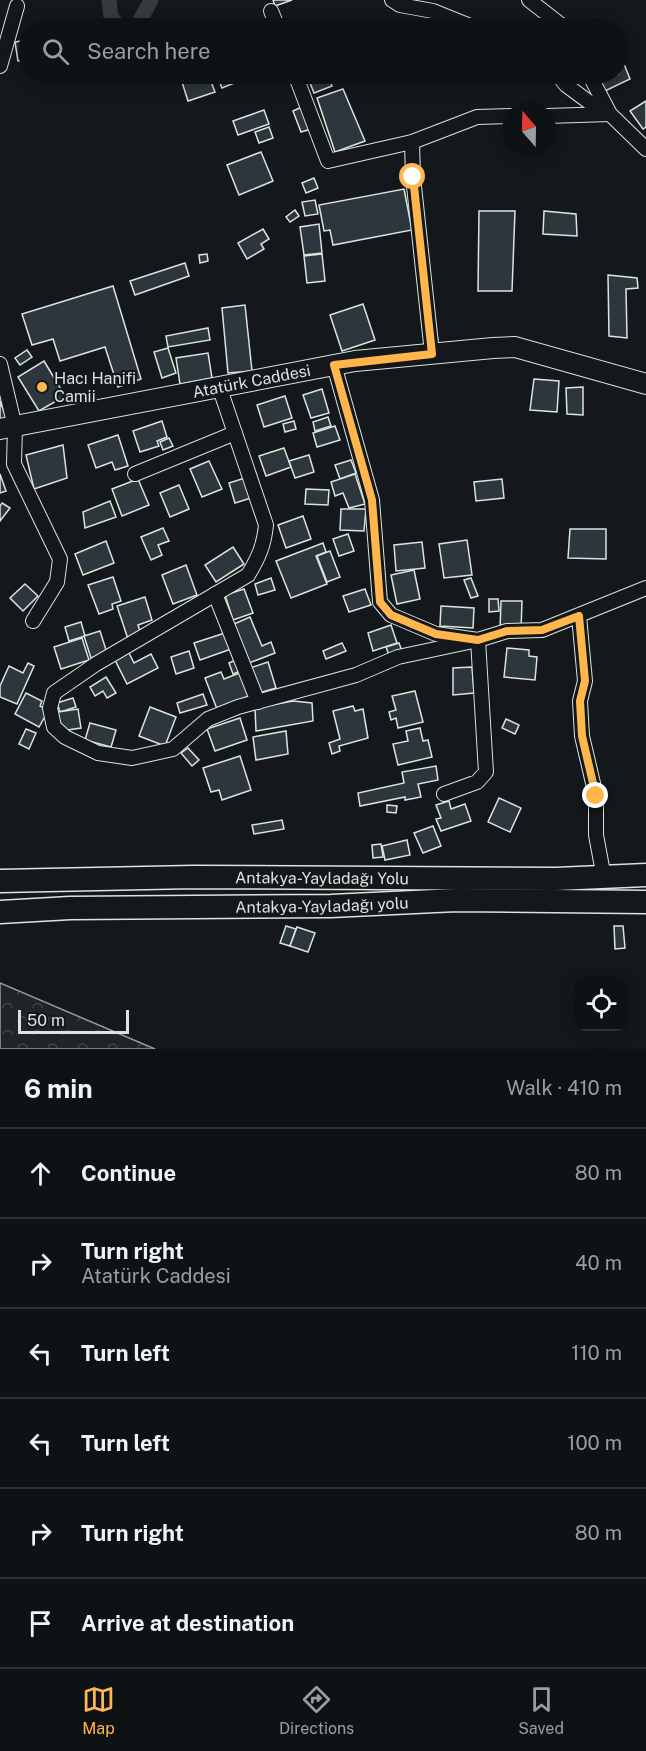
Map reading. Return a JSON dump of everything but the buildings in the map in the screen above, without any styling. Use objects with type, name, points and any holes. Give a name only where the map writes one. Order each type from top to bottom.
[{"type":"highway","name":"Antakya-Yayladağı Yolu","points":[[0,880],[193,877],[604,878],[646,875]]},
{"type":"highway","name":"Antakya-Yayladağı yolu","points":[[0,912],[70,908],[331,906],[456,900],[646,902]]},
{"type":"main road","name":"Atatürk Caddesi","points":[[8,428],[220,389],[334,365],[515,347],[646,384]]},
{"type":"street","points":[[392,0],[399,5],[433,11],[450,18]]},
{"type":"street","points":[[530,0],[552,18]]},
{"type":"street","points":[[0,66],[16,6]]},
{"type":"street","points":[[272,12],[274,18]]},
{"type":"street","points":[[299,84],[328,161],[412,142],[477,117],[502,116]]},
{"type":"street","points":[[565,84],[608,114],[646,149]]},
{"type":"street","points":[[594,84],[608,114]]},
{"type":"street","points":[[556,116],[608,114]]},
{"type":"street","points":[[412,142],[413,177],[432,354]]},
{"type":"street","points":[[0,364],[14,465],[60,560],[57,582],[33,621]]},
{"type":"street","points":[[334,365],[372,500],[380,602],[391,615],[436,634],[478,640]]},
{"type":"street","points":[[220,389],[266,525],[264,547],[248,575],[96,664],[54,693],[50,708],[54,727],[65,737],[98,753],[132,758],[173,748],[208,719],[258,702],[357,675],[398,657],[478,640],[507,631],[542,630],[646,588]]},
{"type":"street","points":[[135,474],[234,433]]},
{"type":"street","points":[[215,594],[258,702]]},
{"type":"street","points":[[579,616],[585,681],[580,701],[582,736],[596,796],[596,835],[604,878]]},
{"type":"street","points":[[444,794],[477,782],[486,772],[478,640]]},
{"type":"green space","points":[[0,983],[155,1049],[0,1049]]},
{"type":"waterway","points":[[109,0],[112,18]]},
{"type":"waterway","points":[[141,18],[151,0]]},
{"type":"place","name":"Hacı Hanifi Camii","points":[[42,387]]},
{"type":"route","points":[[413,177],[432,354],[334,365],[372,500],[380,602],[391,615],[436,634],[478,640],[507,631],[542,630],[579,616],[585,681],[580,701],[582,736],[596,796]]}]
